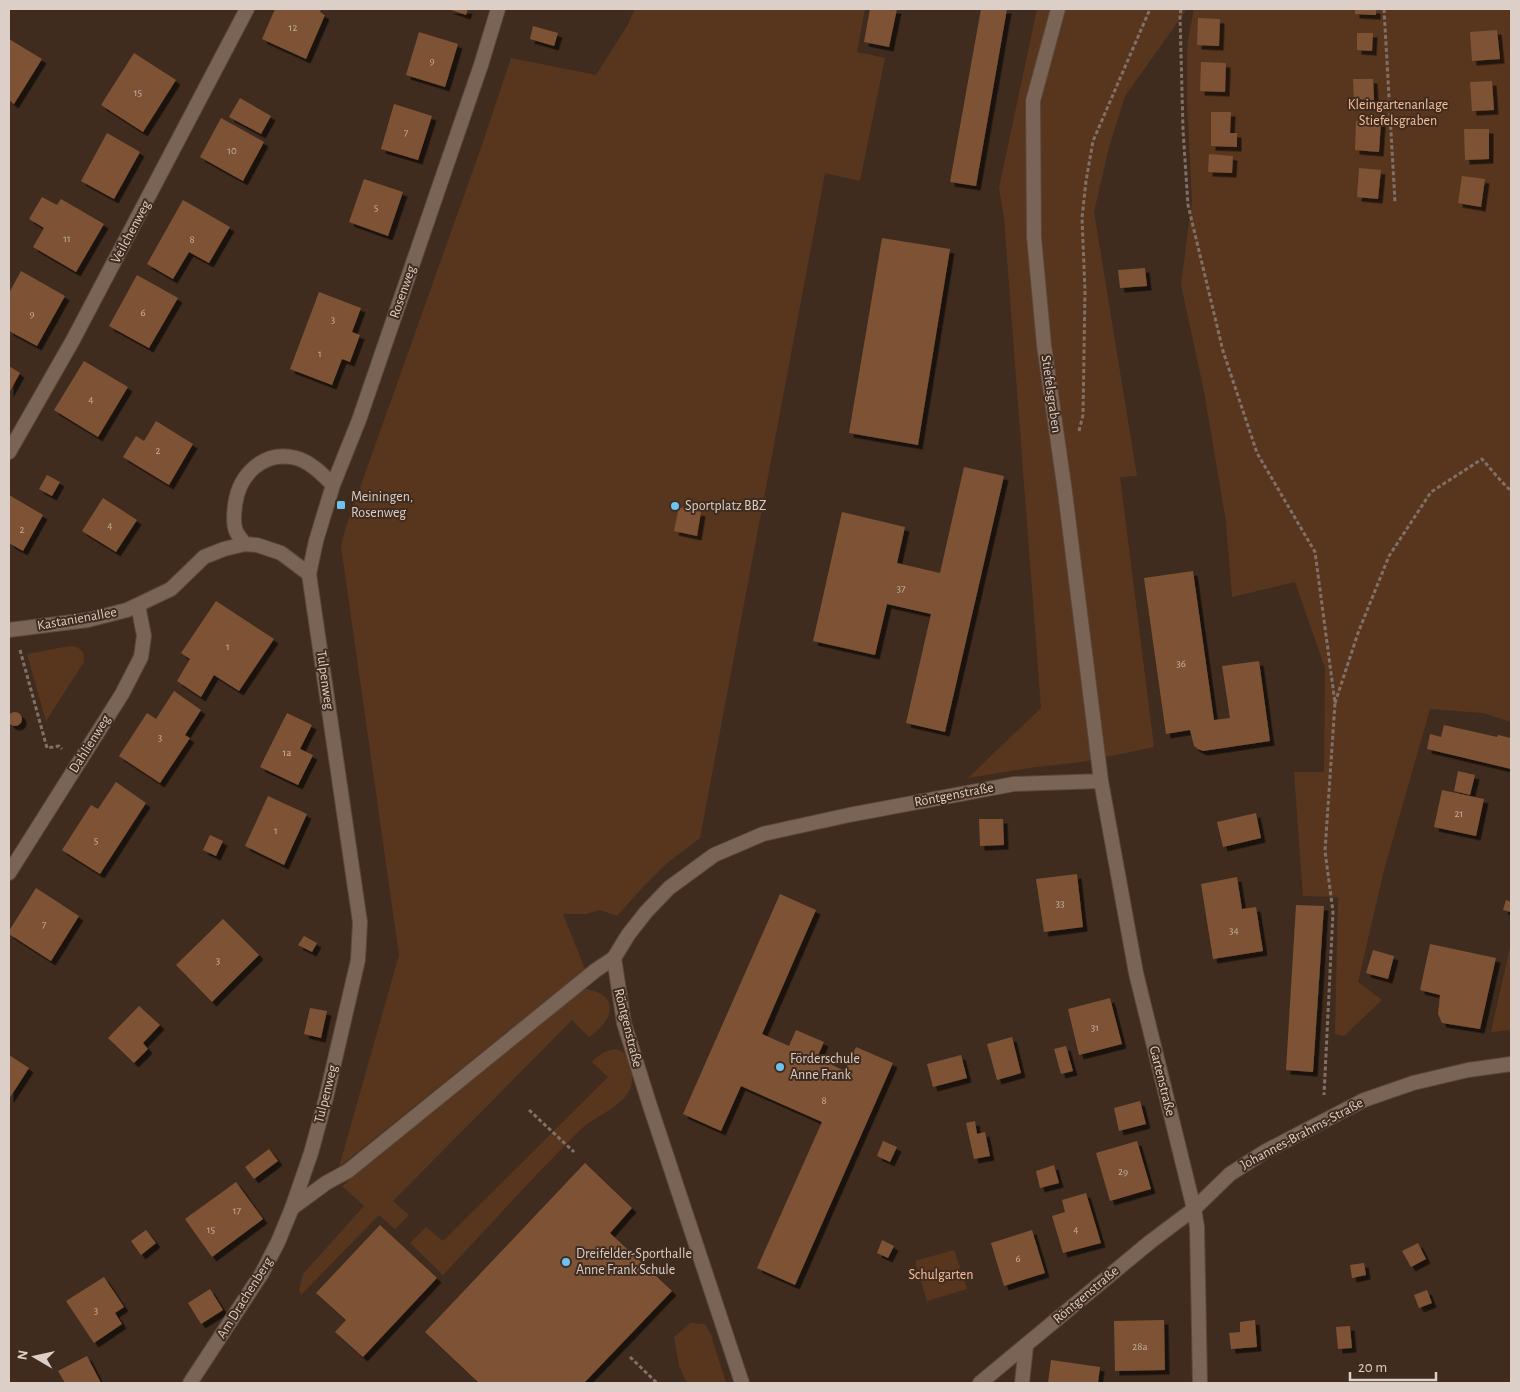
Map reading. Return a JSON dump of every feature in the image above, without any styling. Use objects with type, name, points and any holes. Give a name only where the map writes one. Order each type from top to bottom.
[{"type":"street","name":"Veilchenweg","points":[[9,452],[72,340],[247,9]]},
{"type":"street","name":"Rosenweg","points":[[309,574],[316,541],[333,485],[359,420],[481,65],[498,9]]},
{"type":"street","name":"Stiefelsgraben","points":[[1058,9],[1033,101],[1034,237],[1044,345],[1065,492],[1101,781]]},
{"type":"street","points":[[245,544],[236,530],[234,514],[236,498],[241,484],[250,470],[261,462],[283,457],[297,459],[320,472],[333,485]]},
{"type":"street","name":"Kastanienallee","points":[[12,630],[88,620],[127,610],[171,589],[204,557],[224,548],[245,544],[257,545],[281,553],[309,574]]},
{"type":"street","name":"Tulpenweg","points":[[292,1208],[326,1098],[358,960],[360,922],[309,574]]},
{"type":"street","name":"Dahlienweg","points":[[9,873],[122,694],[141,657],[144,636],[138,605]]},
{"type":"street","name":"Röntgenstraße","points":[[742,1383],[624,1023],[614,958],[628,935],[646,912],[669,888],[714,855],[755,837],[849,815],[1014,784],[1101,781]]},
{"type":"street","name":"Gartenstraße","points":[[1101,781],[1136,974],[1194,1209],[1200,1383]]},
{"type":"street","points":[[292,1208],[326,1183],[348,1171],[596,970],[614,958]]},
{"type":"street","name":"Johannes-Brahms-Straße","points":[[1194,1209],[1230,1174],[1266,1151],[1364,1100],[1413,1082],[1468,1070],[1511,1064]]},
{"type":"street","name":"Am Drachenberg","points":[[190,1383],[262,1273],[278,1242],[292,1208]]},
{"type":"street","name":"Röntgenstraße","points":[[980,1383],[1150,1242],[1194,1209]]},
{"type":"street","points":[[1022,1383],[1026,1346]]},
{"type":"path","points":[[1079,434],[1083,415],[1086,291],[1082,218],[1086,181],[1093,141],[1150,9]]},
{"type":"path","points":[[1181,9],[1183,130],[1188,205],[1223,351],[1257,453],[1315,552],[1335,703],[1325,851],[1333,912],[1326,1079],[1322,1121]]},
{"type":"path","points":[[1384,9],[1394,202]]},
{"type":"path","points":[[1335,703],[1358,633],[1389,556],[1431,492],[1482,459],[1511,491]]},
{"type":"path","points":[[12,630],[47,748],[59,746],[68,754],[80,760]]},
{"type":"path","points":[[529,1110],[574,1152]]},
{"type":"path","points":[[630,1357],[657,1383]]},
{"type":"green space","points":[[635,9],[865,9],[857,52],[885,58],[860,181],[825,173],[700,838],[666,864],[617,916],[600,910],[586,914],[563,914],[585,969],[339,1167],[399,955],[341,546],[345,530],[482,145],[511,58],[596,75],[627,26]]},
{"type":"green space","points":[[1037,9],[1187,9],[1125,96],[1109,147],[1094,212],[1137,476],[1120,477],[1154,747],[1082,762],[1035,767],[968,778],[1041,708],[1004,218],[999,188]]},
{"type":"green space","name":"Kleingartenanlage Stiefelsgraben","points":[[1194,9],[1511,9],[1511,722],[1483,713],[1430,709],[1384,870],[1358,982],[1382,1000],[1344,1036],[1335,1034],[1338,897],[1303,896],[1294,772],[1324,772],[1325,668],[1295,582],[1232,597],[1226,522],[1204,391],[1181,285],[1192,201],[1187,58],[1188,40]]},
{"type":"green space","points":[[70,646],[77,647],[83,652],[84,662],[46,721],[27,654]]},
{"type":"green space","points":[[1511,943],[1511,1030],[1491,1032]]},
{"type":"green space","points":[[587,989],[598,992],[609,1003],[608,1017],[597,1031],[589,1037],[572,1020],[393,1201],[409,1215],[395,1229],[379,1215],[301,1295],[299,1290],[303,1274],[364,1206],[342,1186],[576,992]]},
{"type":"green space","points":[[615,1049],[622,1051],[628,1059],[632,1071],[632,1083],[628,1093],[618,1104],[580,1130],[443,1275],[410,1243],[426,1227],[443,1241],[608,1077],[592,1062],[602,1053]]},
{"type":"green space","name":"Schulgarten","points":[[954,1250],[967,1289],[927,1301],[915,1261]]},
{"type":"green space","points":[[690,1323],[705,1324],[711,1335],[726,1383],[687,1383],[679,1366],[674,1337]]},
{"type":"building","points":[[275,9],[321,9],[320,12],[325,15],[306,59],[262,39]]},
{"type":"building","points":[[448,9],[468,9],[466,15]]},
{"type":"building","points":[[870,9],[897,9],[889,47],[864,42]]},
{"type":"building","points":[[981,9],[1007,9],[976,186],[950,182]]},
{"type":"building","points":[[1355,9],[1376,9],[1376,15],[1355,14]]},
{"type":"building","points":[[1198,18],[1220,19],[1219,46],[1197,45]]},
{"type":"building","points":[[533,26],[558,33],[554,46],[530,39]]},
{"type":"building","points":[[1497,30],[1500,59],[1472,61],[1470,32]]},
{"type":"building","points":[[419,32],[458,44],[445,87],[406,75]]},
{"type":"building","points":[[1357,33],[1373,33],[1372,51],[1357,50]]},
{"type":"building","points":[[9,39],[42,59],[14,104],[9,100]]},
{"type":"building","points":[[134,53],[176,80],[143,132],[101,105]]},
{"type":"building","points":[[1201,62],[1226,63],[1225,92],[1200,91]]},
{"type":"building","points":[[1353,79],[1373,79],[1374,100],[1354,99]]},
{"type":"building","points":[[1492,81],[1494,110],[1472,111],[1470,82]]},
{"type":"building","points":[[240,98],[271,116],[261,134],[229,117]]},
{"type":"building","points":[[394,104],[432,116],[418,160],[381,149]]},
{"type":"building","points":[[1211,112],[1231,112],[1230,133],[1237,133],[1237,147],[1211,146]]},
{"type":"building","points":[[221,118],[264,142],[243,181],[200,157]]},
{"type":"building","points":[[1356,121],[1381,122],[1379,152],[1355,150]]},
{"type":"building","points":[[1464,129],[1489,129],[1489,159],[1465,160]]},
{"type":"building","points":[[107,133],[140,152],[114,199],[81,181]]},
{"type":"building","points":[[1209,154],[1233,156],[1232,173],[1208,172]]},
{"type":"building","points":[[1359,168],[1381,170],[1378,199],[1357,197]]},
{"type":"building","points":[[1462,176],[1485,179],[1481,207],[1458,203]]},
{"type":"building","points":[[364,179],[403,192],[388,236],[349,222]]},
{"type":"building","points":[[42,197],[57,205],[61,199],[104,224],[76,272],[33,247],[44,228],[29,219]]},
{"type":"building","points":[[183,200],[230,227],[209,263],[189,252],[173,279],[147,264]]},
{"type":"building","points":[[882,238],[950,249],[918,445],[849,433]]},
{"type":"building","points":[[1145,268],[1147,286],[1120,288],[1118,270]]},
{"type":"building","points":[[21,271],[65,296],[37,346],[9,331],[9,293]]},
{"type":"building","points":[[137,275],[178,298],[149,348],[109,326]]},
{"type":"building","points":[[319,292],[361,308],[352,332],[360,335],[350,362],[342,359],[332,385],[290,369]]},
{"type":"building","points":[[84,361],[128,387],[98,437],[54,410]]},
{"type":"building","points":[[9,366],[20,373],[9,393]]},
{"type":"building","points":[[156,421],[193,444],[169,485],[123,457],[136,436],[144,441]]},
{"type":"building","points":[[964,467],[1004,476],[945,732],[906,723],[931,614],[887,604],[875,655],[813,641],[842,512],[905,527],[897,563],[940,573]]},
{"type":"building","points":[[47,475],[60,482],[52,496],[39,489]]},
{"type":"building","points":[[9,495],[43,515],[23,551],[9,543]]},
{"type":"building","points":[[103,498],[137,520],[116,552],[82,531]]},
{"type":"building","points":[[679,507],[701,512],[697,536],[674,531]]},
{"type":"building","points":[[1193,571],[1214,720],[1230,718],[1222,666],[1259,661],[1270,741],[1203,751],[1194,746],[1190,730],[1166,734],[1144,578]]},
{"type":"building","points":[[216,601],[274,639],[239,691],[214,675],[201,697],[177,681],[190,659],[181,653]]},
{"type":"building","points":[[174,691],[201,710],[185,735],[190,738],[160,783],[119,756],[147,713],[156,719]]},
{"type":"building","points":[[12,712],[18,712],[22,719],[18,726],[12,726],[8,722],[8,716]]},
{"type":"building","points":[[287,713],[312,725],[300,749],[313,755],[298,785],[260,767]]},
{"type":"building","points":[[1444,725],[1497,737],[1498,735],[1511,738],[1511,769],[1427,749],[1430,734],[1441,737]]},
{"type":"building","points":[[1458,771],[1475,775],[1470,795],[1454,791]]},
{"type":"building","points":[[116,782],[146,803],[100,874],[62,850],[91,805],[98,809]]},
{"type":"building","points":[[1442,790],[1484,799],[1476,836],[1434,827]]},
{"type":"building","points":[[268,796],[307,814],[284,865],[245,846]]},
{"type":"building","points":[[1256,813],[1261,838],[1223,847],[1217,822]]},
{"type":"building","points":[[979,819],[1003,819],[1004,845],[980,846]]},
{"type":"building","points":[[210,835],[223,841],[216,856],[203,850]]},
{"type":"building","points":[[1077,874],[1083,927],[1044,932],[1036,879]]},
{"type":"building","points":[[1237,877],[1242,909],[1256,907],[1263,951],[1213,959],[1201,884]]},
{"type":"building","points":[[36,888],[79,916],[51,961],[9,934],[9,931]]},
{"type":"building","points":[[780,894],[816,910],[762,1034],[789,1046],[796,1030],[824,1042],[817,1058],[845,1071],[856,1047],[893,1063],[795,1285],[757,1268],[822,1122],[741,1086],[721,1131],[683,1114]]},
{"type":"building","points":[[1506,900],[1511,902],[1511,912],[1503,910]]},
{"type":"building","points":[[1296,905],[1324,906],[1313,1072],[1286,1070]]},
{"type":"building","points":[[223,919],[259,955],[212,1002],[176,965]]},
{"type":"building","points":[[304,936],[317,943],[312,952],[298,945]]},
{"type":"building","points":[[1430,944],[1496,958],[1480,1029],[1442,1023],[1438,1014],[1440,995],[1420,990]]},
{"type":"building","points":[[1373,950],[1394,956],[1388,979],[1366,973]]},
{"type":"building","points":[[1110,998],[1122,1044],[1079,1055],[1068,1009]]},
{"type":"building","points":[[139,1006],[160,1025],[143,1043],[148,1049],[134,1063],[108,1038]]},
{"type":"building","points":[[310,1008],[327,1011],[321,1038],[304,1034]]},
{"type":"building","points":[[1012,1037],[1021,1073],[997,1080],[987,1044]]},
{"type":"building","points":[[1066,1046],[1073,1071],[1061,1074],[1054,1049]]},
{"type":"building","points":[[9,1055],[29,1068],[9,1099]]},
{"type":"building","points":[[961,1055],[967,1078],[933,1087],[927,1064]]},
{"type":"building","points":[[1140,1101],[1146,1124],[1119,1131],[1114,1108]]},
{"type":"building","points":[[975,1121],[977,1134],[985,1132],[990,1156],[974,1159],[966,1123]]},
{"type":"building","points":[[883,1141],[897,1147],[890,1162],[877,1156]]},
{"type":"building","points":[[1137,1141],[1151,1189],[1110,1201],[1096,1153]]},
{"type":"building","points":[[269,1149],[278,1161],[254,1179],[245,1167]]},
{"type":"building","name":"Dreifelder-Sporthalle Anne Frank Schule","points":[[585,1163],[632,1208],[610,1233],[672,1291],[584,1383],[479,1383],[425,1332]]},
{"type":"building","points":[[1054,1165],[1059,1183],[1040,1188],[1036,1171]]},
{"type":"building","points":[[236,1182],[263,1219],[212,1257],[185,1219]]},
{"type":"building","points":[[1086,1193],[1101,1243],[1063,1253],[1052,1216],[1065,1212],[1062,1200]]},
{"type":"building","points":[[380,1225],[437,1278],[363,1357],[335,1332],[346,1320],[316,1293]]},
{"type":"building","points":[[146,1230],[156,1243],[141,1255],[131,1241]]},
{"type":"building","points":[[1032,1230],[1045,1273],[1004,1286],[991,1243]]},
{"type":"building","points":[[882,1240],[894,1246],[888,1258],[877,1253]]},
{"type":"building","points":[[1418,1243],[1426,1259],[1411,1267],[1402,1251]]},
{"type":"building","points":[[1364,1263],[1366,1275],[1352,1278],[1350,1265]]},
{"type":"building","points":[[104,1277],[124,1307],[115,1313],[122,1324],[94,1343],[66,1301]]},
{"type":"building","points":[[210,1289],[223,1310],[201,1324],[188,1303]]},
{"type":"building","points":[[1427,1290],[1432,1303],[1419,1308],[1414,1295]]},
{"type":"building","points":[[1164,1320],[1165,1370],[1115,1371],[1114,1321]]},
{"type":"building","points":[[1255,1320],[1257,1347],[1231,1349],[1229,1333],[1240,1332],[1240,1322]]},
{"type":"building","points":[[1350,1326],[1352,1348],[1338,1349],[1336,1327]]},
{"type":"building","points":[[87,1356],[101,1383],[65,1383],[58,1371]]},
{"type":"building","points":[[1051,1360],[1100,1367],[1098,1383],[1048,1383]]},
{"type":"place","name":"Meiningen, Rosenweg","points":[[341,505]]},
{"type":"place","name":"Sportplatz BBZ","points":[[675,506]]},
{"type":"place","name":"Förderschule Anne Frank","points":[[780,1067]]},
{"type":"place","name":"Dreifelder-Sporthalle Anne Frank Schule","points":[[566,1262]]}]
